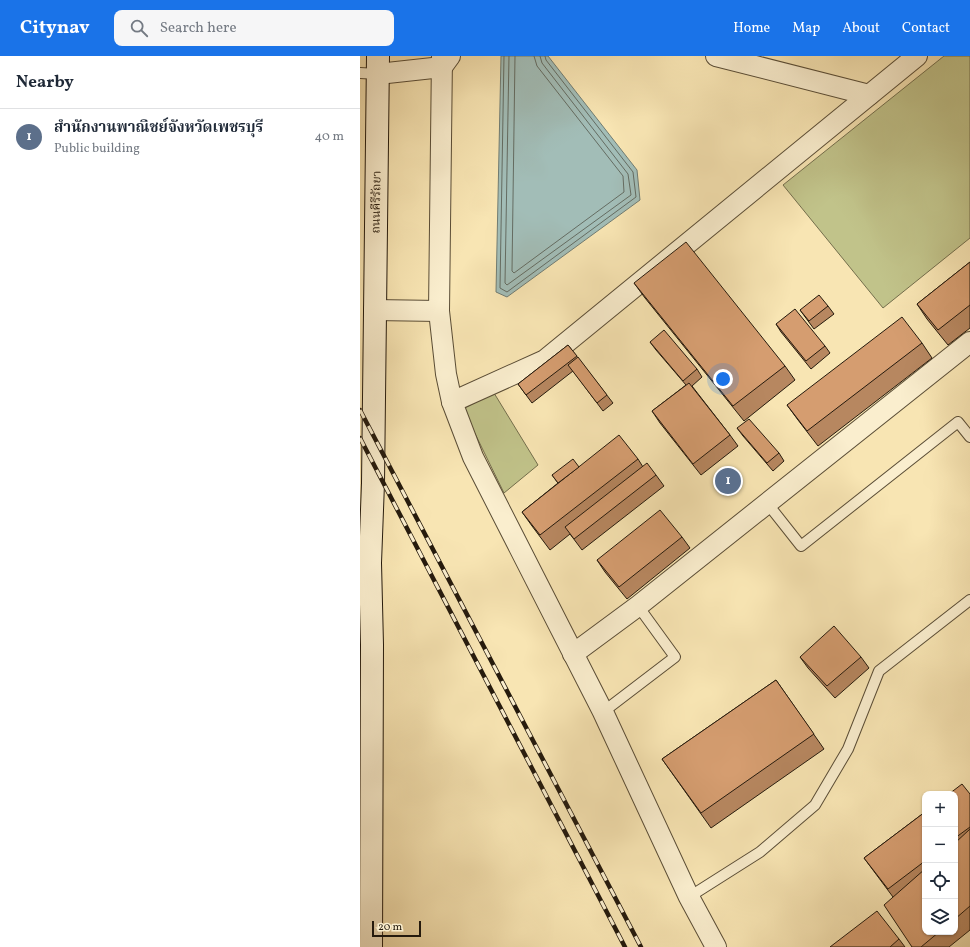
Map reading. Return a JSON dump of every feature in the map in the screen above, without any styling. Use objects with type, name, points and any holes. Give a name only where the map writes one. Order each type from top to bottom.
[{"type":"street","points":[[716,56],[869,95]]},
{"type":"street","points":[[452,402],[544,360],[917,56]]},
{"type":"street","points":[[372,68],[445,60],[439,311],[446,374],[452,402],[473,457],[602,712],[690,897],[716,947]]},
{"type":"street","name":"ถนนคีรีรัถยา","points":[[371,947],[365,822],[365,562],[373,483],[374,310],[372,68]]},
{"type":"street","points":[[374,310],[439,311]]},
{"type":"street","points":[[573,654],[638,606],[767,503],[969,346]]},
{"type":"lane","points":[[767,503],[801,546],[958,422],[970,436]]},
{"type":"lane","points":[[690,897],[760,852],[815,805],[848,749],[879,671],[970,600]]},
{"type":"lane","points":[[602,712],[675,657],[638,606]]},
{"type":"green space","points":[[944,56],[970,56],[970,238],[883,308],[783,185]]},
{"type":"green space","points":[[494,393],[538,465],[504,493],[463,409]]},
{"type":"water","points":[[501,56],[548,56],[637,170],[640,200],[507,297],[496,292]]},
{"type":"building","points":[[686,242],[785,366],[733,406],[634,283]]},
{"type":"building","points":[[970,262],[970,305],[938,330],[917,304]]},
{"type":"building","points":[[819,295],[828,306],[809,321],[800,310]]},
{"type":"building","points":[[795,309],[825,346],[806,361],[776,324]]},
{"type":"building","points":[[902,317],[922,343],[807,431],[787,405]]},
{"type":"building","points":[[664,330],[697,369],[683,381],[650,342]]},
{"type":"building","points":[[568,345],[577,356],[526,395],[518,384]]},
{"type":"building","points":[[578,357],[607,395],[597,403],[568,365]]},
{"type":"building","points":[[689,383],[730,435],[693,464],[652,411]]},
{"type":"building","points":[[749,419],[779,453],[767,463],[737,428]]},
{"type":"building","points":[[619,435],[638,459],[540,535],[522,512]]},
{"type":"building","points":[[573,459],[579,467],[558,483],[552,475]]},
{"type":"building","points":[[647,463],[656,475],[574,539],[565,527]]},
{"type":"building","points":[[660,510],[682,537],[619,587],[597,560]]},
{"type":"building","points":[[834,626],[861,657],[827,686],[800,657]]},
{"type":"building","points":[[776,680],[814,734],[701,813],[662,759]]},
{"type":"building","points":[[962,784],[970,794],[970,827],[958,836],[958,791],[953,791]]},
{"type":"building","points":[[922,814],[922,863],[888,889],[864,858]]},
{"type":"building","points":[[970,829],[970,906],[958,916],[958,863],[958,840]]},
{"type":"building","points":[[922,872],[922,935],[935,935],[921,947],[912,947],[884,905]]},
{"type":"building","points":[[877,911],[899,939],[890,947],[830,947]]},
{"type":"railway","points":[[360,410],[641,947]]},
{"type":"railway","points":[[360,438],[625,947]]},
{"type":"place","name":"สำนักงานพาณิชย์จังหวัดเพชรบุรี","points":[[728,481]]}]
